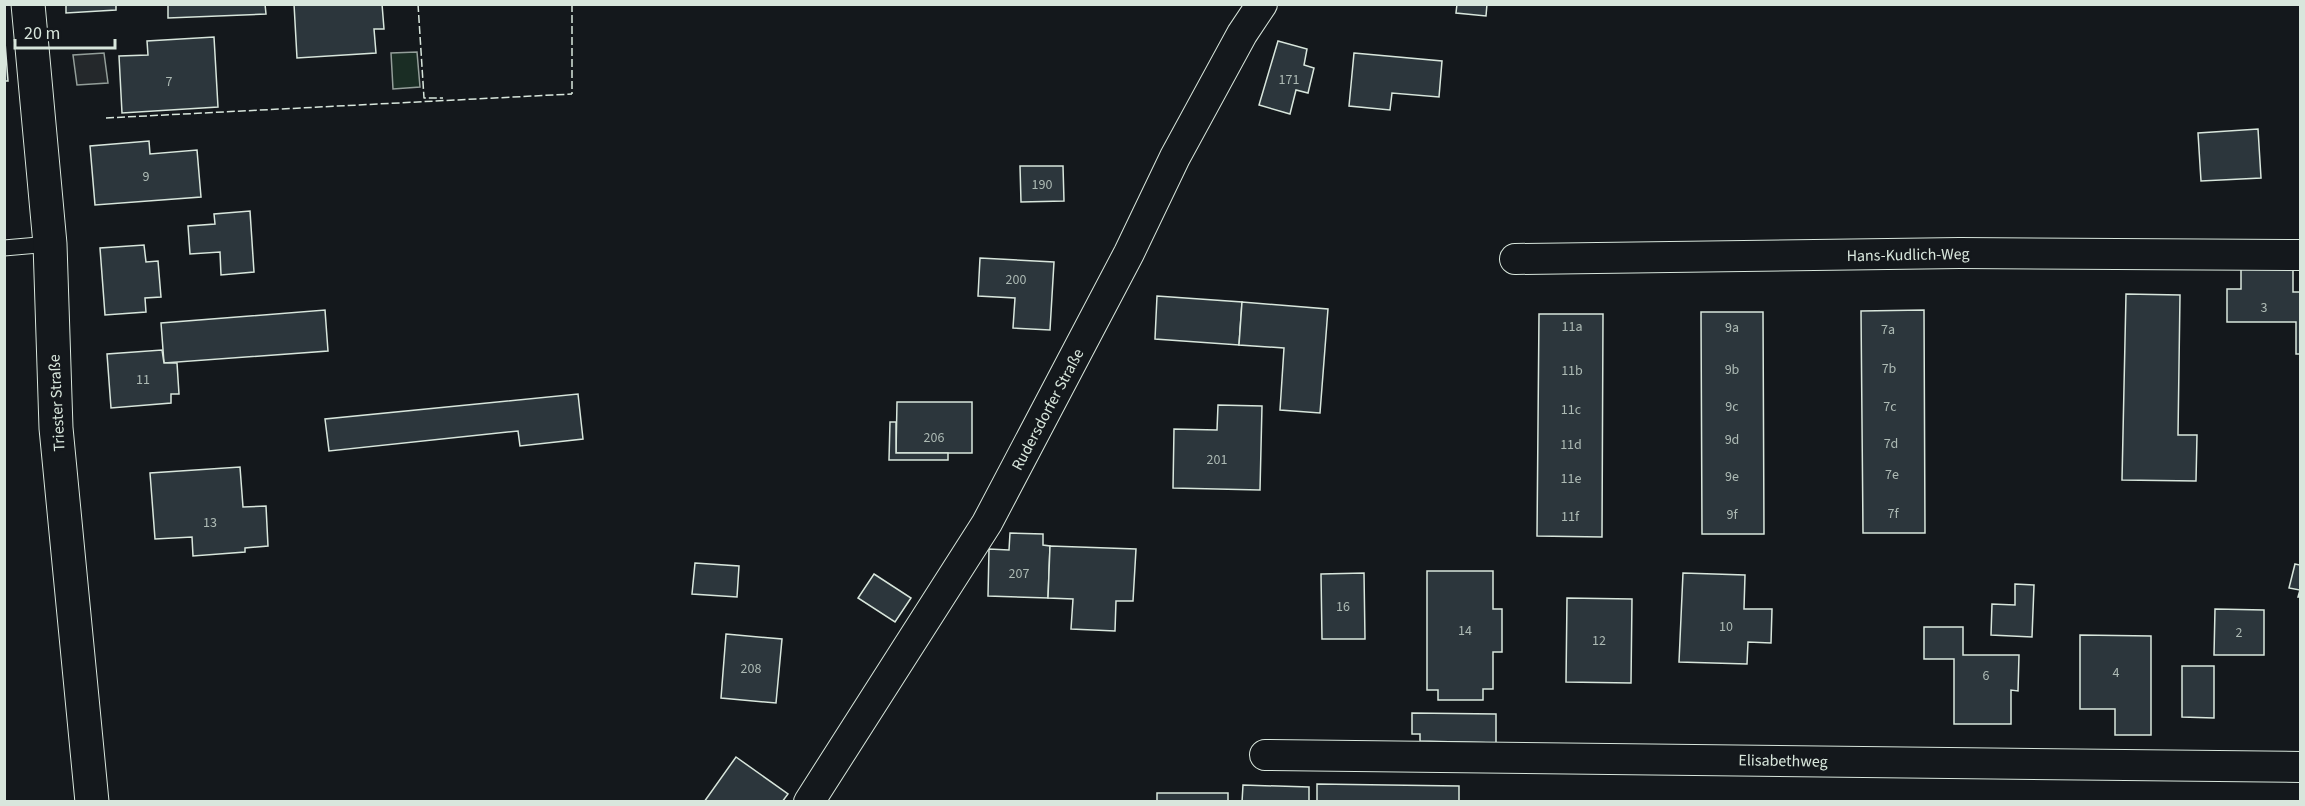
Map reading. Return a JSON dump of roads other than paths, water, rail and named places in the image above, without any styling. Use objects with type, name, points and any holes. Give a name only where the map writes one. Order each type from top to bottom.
[{"type":"street","name":"Triester Straße","points":[[28,4],[50,244],[56,428],[92,801]]},
{"type":"street","name":"Rudersdorfer Straße","points":[[810,801],[987,523],[1129,253],[1175,157],[1242,34],[1262,4]]},
{"type":"street","name":"Hans-Kudlich-Weg","points":[[1515,259],[1960,253],[2301,255]]},
{"type":"street","name":"Elisabethweg","points":[[1265,755],[2301,767]]},
{"type":"lane","points":[[4,248],[50,244]]}]
